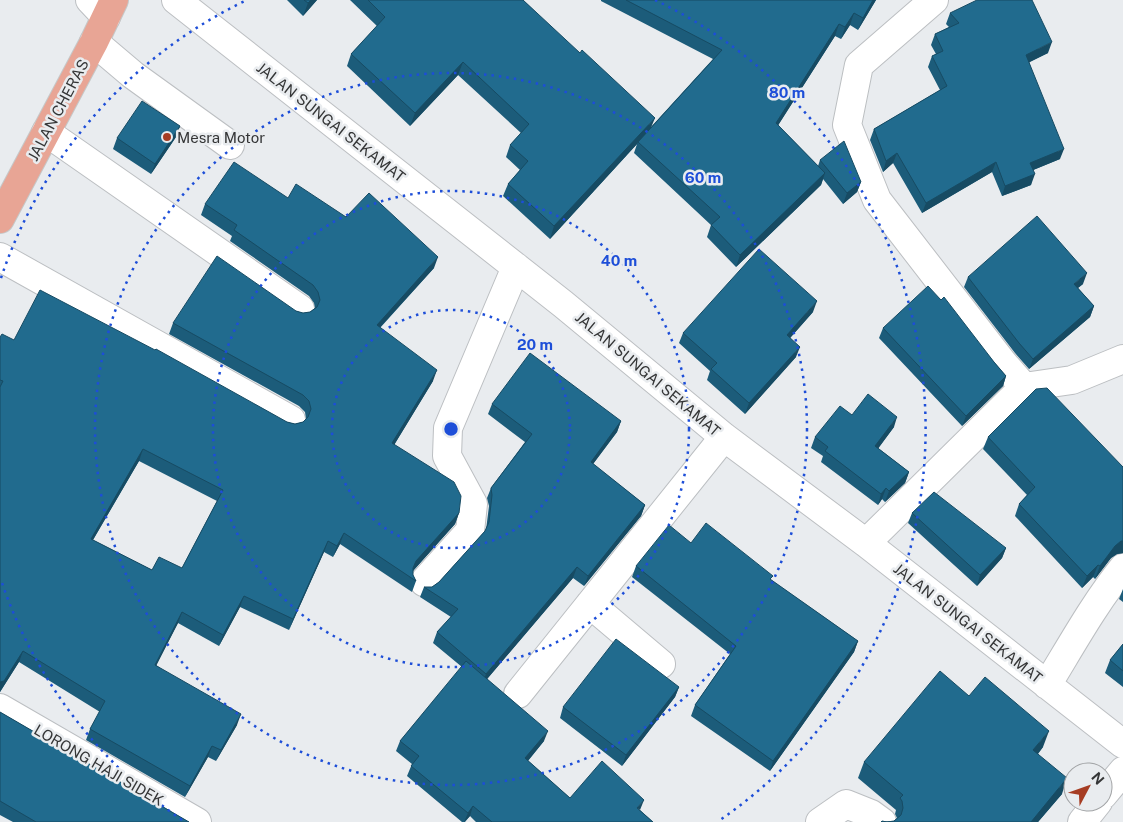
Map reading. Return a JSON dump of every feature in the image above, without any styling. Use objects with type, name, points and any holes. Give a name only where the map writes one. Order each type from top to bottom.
[{"type":"main road","name":"JALAN CHERAS","points":[[0,219],[94,42],[103,6]]},
{"type":"street","name":"JALAN SUNGAI SEKAMAT","points":[[176,0],[563,304],[724,437],[866,543],[1123,744]]},
{"type":"street","points":[[934,0],[859,65],[847,125],[877,200],[997,356],[1024,387]]},
{"type":"street","points":[[94,42],[133,75],[230,145]]},
{"type":"street","points":[[46,132],[300,309]]},
{"type":"street","points":[[0,257],[291,420]]},
{"type":"street","points":[[424,582],[470,531],[473,504],[447,456],[448,428],[516,267]]},
{"type":"street","points":[[866,543],[1024,387],[1072,380],[1123,359]]},
{"type":"street","points":[[518,694],[724,437]]},
{"type":"street","points":[[1047,685],[1099,601],[1123,568]]},
{"type":"street","points":[[590,604],[661,664]]},
{"type":"street","name":"LORONG HAJI SIDEK","points":[[0,708],[197,822]]},
{"type":"street","points":[[1113,783],[1123,771]]},
{"type":"street","points":[[820,822],[846,804],[871,814],[882,822]]},
{"type":"street","points":[[1082,822],[1090,812]]},
{"type":"building","points":[[368,0],[523,0],[580,53],[582,50],[655,118],[554,226],[508,184],[528,161],[510,145],[529,124],[463,62],[415,113],[351,54],[385,17]]},
{"type":"building","points":[[626,0],[873,0],[863,18],[854,13],[845,27],[839,24],[776,123],[825,173],[740,255],[711,225],[720,217],[638,142],[722,50]]},
{"type":"building","points":[[977,0],[1032,0],[1052,42],[1026,55],[1064,149],[1030,163],[1035,174],[1005,186],[996,162],[926,203],[897,153],[886,161],[874,129],[947,86],[932,56],[943,51],[935,34],[959,23],[950,13]]},
{"type":"building","points":[[142,101],[180,126],[155,164],[117,138]]},
{"type":"building","points":[[844,141],[861,182],[847,193],[820,160]]},
{"type":"building","points":[[234,162],[288,198],[296,184],[346,217],[369,193],[438,257],[377,325],[437,370],[392,443],[454,482],[461,496],[459,513],[416,561],[413,575],[416,581],[344,533],[337,546],[328,541],[293,619],[244,596],[223,635],[182,612],[155,665],[241,714],[221,750],[212,746],[190,786],[90,729],[105,701],[23,651],[4,681],[0,682],[0,387],[3,381],[0,380],[0,337],[2,334],[14,340],[40,290],[156,349],[287,422],[295,424],[303,422],[308,417],[311,409],[309,401],[303,395],[173,323],[217,256],[296,311],[310,312],[317,307],[320,300],[318,292],[313,285],[234,230],[237,225],[205,204]],"holes":[[[143,449],[223,490],[182,568],[159,557],[152,570],[91,539]]]},
{"type":"building","points":[[1037,216],[1087,273],[1074,284],[1094,306],[1033,359],[968,277]]},
{"type":"building","points":[[759,249],[817,301],[787,335],[800,347],[749,403],[711,369],[717,363],[683,333]]},
{"type":"building","points":[[928,286],[941,300],[944,297],[1006,376],[966,416],[883,328]]},
{"type":"building","points":[[530,353],[621,421],[591,462],[645,505],[588,576],[577,567],[486,674],[437,632],[458,609],[424,587],[432,587],[439,582],[485,531],[489,522],[491,488],[532,434],[492,404]]},
{"type":"building","points":[[1047,388],[1123,467],[1123,541],[1115,546],[1100,566],[1098,565],[1087,576],[1019,504],[1035,487],[988,437],[1036,389]]},
{"type":"building","points":[[868,394],[897,417],[875,446],[909,472],[889,491],[886,488],[881,494],[825,451],[828,447],[815,437],[840,406],[852,415]]},
{"type":"building","points":[[934,492],[1006,548],[980,575],[912,513]]},
{"type":"building","points":[[706,523],[773,576],[770,579],[858,641],[773,761],[695,705],[736,646],[636,566],[669,525],[691,543]]},
{"type":"building","points":[[616,639],[679,687],[626,755],[563,707]]},
{"type":"building","points":[[1123,644],[1123,671],[1110,660]]},
{"type":"building","points":[[466,661],[548,731],[525,758],[570,798],[602,761],[644,800],[637,808],[653,822],[492,822],[473,806],[468,813],[411,766],[419,756],[400,741]]},
{"type":"building","points":[[940,671],[969,696],[985,677],[1049,731],[1033,750],[1063,775],[1063,783],[1031,822],[887,822],[894,821],[901,815],[903,808],[900,798],[903,795],[864,762]]},
{"type":"building","points":[[0,712],[189,822],[36,822],[0,801]]},
{"type":"place","name":"Mesra Motor","points":[[167,137]]}]
